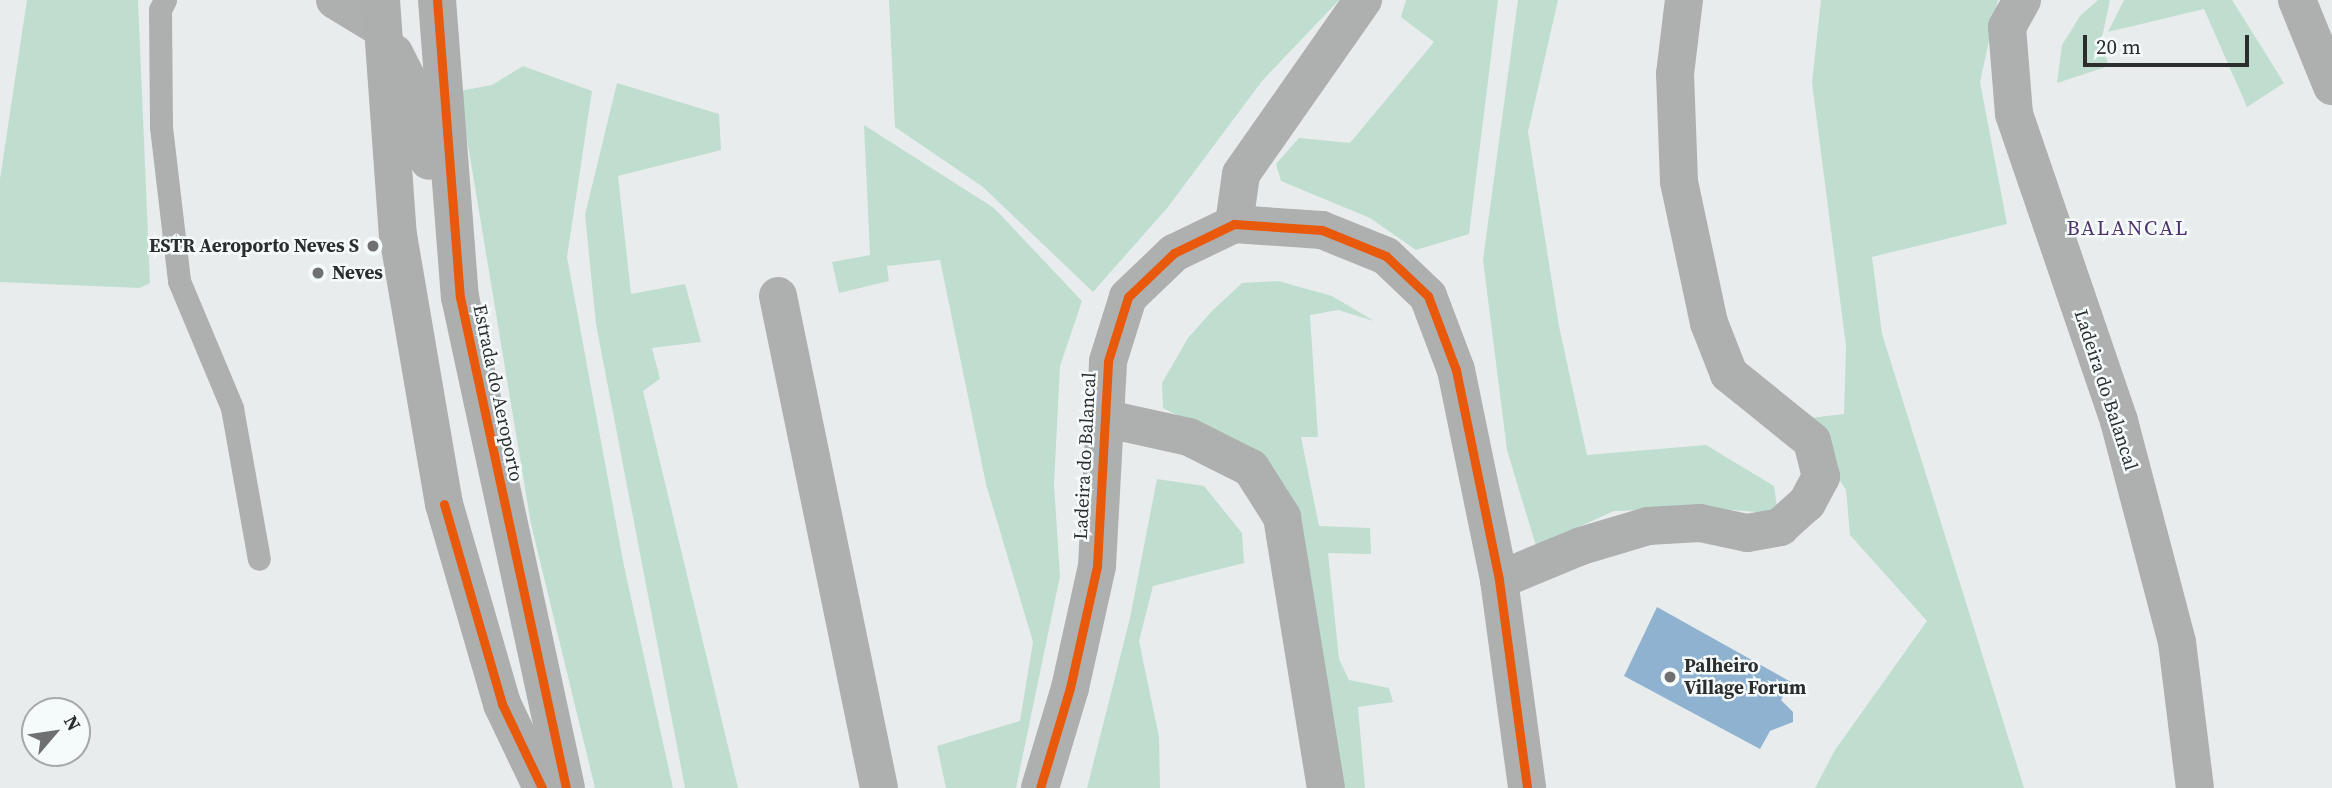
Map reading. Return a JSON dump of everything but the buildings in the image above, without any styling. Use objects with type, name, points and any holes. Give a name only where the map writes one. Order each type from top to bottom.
[{"type":"main road","name":"Estrada do Aeroporto","points":[[437,0],[460,297],[562,752],[566,788]]},
{"type":"main road","points":[[381,14],[410,85],[460,297]]},
{"type":"main road","points":[[381,14],[409,315],[444,504],[502,704],[542,788]]},
{"type":"street","points":[[335,0],[381,14]]},
{"type":"street","points":[[1234,224],[1241,174],[1363,0]]},
{"type":"street","points":[[1499,580],[1581,546],[1648,527],[1700,523],[1747,533],[1780,527],[1807,503],[1821,477],[1812,441],[1729,374],[1709,323],[1679,182],[1675,74],[1684,0]]},
{"type":"street","name":"Ladeira do Balancal","points":[[2022,0],[2007,27],[2014,114],[2119,421],[2177,642],[2195,788]]},
{"type":"street","points":[[2297,0],[2332,86]]},
{"type":"street","name":"Ladeira do Balancal","points":[[1040,788],[1070,688],[1097,566],[1108,361],[1128,297],[1174,253],[1234,224],[1322,230],[1385,256],[1428,296],[1456,370],[1499,580],[1527,788]]},
{"type":"street","points":[[778,296],[879,788]]},
{"type":"street","points":[[1103,418],[1189,437],[1251,468],[1282,517],[1326,788]]},
{"type":"lane","points":[[165,0],[160,10],[162,127],[179,281],[232,408],[259,559]]},
{"type":"green space","points":[[27,0],[138,0],[150,283],[140,288],[0,282],[0,179]]},
{"type":"green space","points":[[889,0],[1339,0],[1262,81],[1168,207],[1093,292],[983,187],[895,127]]},
{"type":"green space","points":[[1406,0],[1498,0],[1469,234],[1416,250],[1370,218],[1281,181],[1276,164],[1299,138],[1350,143],[1434,42],[1401,17]]},
{"type":"green space","points":[[1518,0],[1558,0],[1528,132],[1559,326],[1587,455],[1706,445],[1774,486],[1778,514],[1710,508],[1614,511],[1536,546],[1507,450],[1483,260]]},
{"type":"green space","points":[[1821,0],[1998,0],[1980,82],[2007,224],[1872,257],[1882,334],[2024,788],[1815,788],[1835,750],[1927,621],[1850,535],[1846,490],[1801,419],[1844,414],[1846,346],[1812,83]]},
{"type":"green space","points":[[2098,0],[2110,0],[2101,42],[2109,66],[2057,83],[2062,45],[2080,16]]},
{"type":"green space","points":[[2124,0],[2232,0],[2284,83],[2247,107],[2204,9],[2108,32]]},
{"type":"green space","points":[[523,66],[592,91],[567,257],[624,566],[673,788],[595,788],[531,524],[459,91],[492,85]]},
{"type":"green space","points":[[617,83],[719,114],[721,150],[618,176],[631,294],[685,284],[701,342],[652,348],[660,379],[643,391],[738,788],[685,788],[596,324],[585,215]]},
{"type":"green space","points":[[864,125],[994,208],[1082,301],[1060,366],[1054,484],[1060,576],[1016,788],[946,788],[937,746],[1020,721],[1033,642],[986,484],[940,260],[887,266],[889,281],[839,293],[832,262],[870,255]]},
{"type":"green space","points":[[1278,281],[1332,296],[1374,321],[1338,310],[1310,315],[1318,437],[1301,437],[1319,526],[1370,528],[1371,554],[1328,553],[1339,659],[1349,680],[1389,688],[1393,702],[1358,707],[1365,788],[1337,788],[1298,532],[1286,487],[1254,454],[1163,408],[1162,383],[1188,338],[1212,311],[1242,283]]},
{"type":"green space","points":[[1157,479],[1204,486],[1242,533],[1244,563],[1153,586],[1139,641],[1159,737],[1160,788],[1087,788],[1130,618]]},
{"type":"water","points":[[1657,607],[1791,682],[1781,700],[1793,712],[1793,722],[1770,731],[1760,749],[1624,676]]},
{"type":"cycle path","points":[[437,0],[460,297],[566,788]]},
{"type":"cycle path","points":[[1040,788],[1070,688],[1097,566],[1108,361],[1128,297],[1174,253],[1234,224],[1322,230],[1386,256],[1428,296],[1456,370],[1499,580],[1527,788]]},
{"type":"cycle path","points":[[444,504],[502,704],[542,788]]},
{"type":"place","name":"ESTR Aeroporto Neves S","points":[[373,246]]},
{"type":"place","name":"Neves","points":[[318,273]]},
{"type":"place","name":"Palheiro Village Forum","points":[[1670,677]]},
{"type":"district","name":"BALANCAL","points":[[2128,228]]}]
